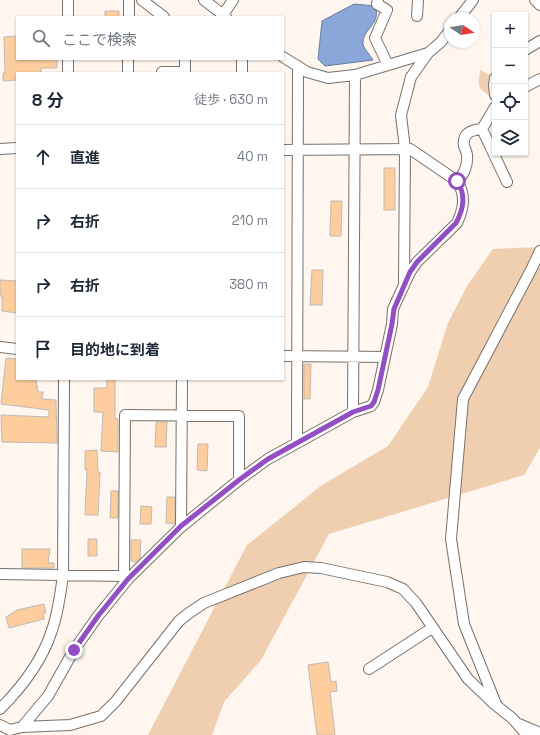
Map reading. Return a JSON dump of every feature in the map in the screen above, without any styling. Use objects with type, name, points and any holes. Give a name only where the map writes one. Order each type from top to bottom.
[{"type":"street","points":[[68,0],[68,16]]},
{"type":"street","points":[[128,16],[129,0]]},
{"type":"street","points":[[142,0],[163,16]]},
{"type":"street","points":[[204,0],[225,16],[233,0]]},
{"type":"street","points":[[378,0],[377,4],[387,10],[375,38],[388,65]]},
{"type":"street","points":[[416,16],[418,0]]},
{"type":"street","points":[[464,12],[473,0]]},
{"type":"street","points":[[535,0],[540,5]]},
{"type":"street","points":[[404,287],[405,149],[401,115],[411,77],[428,53],[444,38]]},
{"type":"street","points":[[528,48],[540,41]]},
{"type":"street","points":[[284,58],[315,75],[328,78],[355,75],[428,53]]},
{"type":"street","points":[[68,60],[68,72]]},
{"type":"street","points":[[128,60],[128,72]]},
{"type":"street","points":[[185,60],[185,72]]},
{"type":"street","points":[[242,60],[242,72]]},
{"type":"street","points":[[296,443],[298,66]]},
{"type":"street","points":[[353,412],[355,75]]},
{"type":"street","points":[[528,85],[540,79]]},
{"type":"street","points":[[457,181],[463,175],[467,162],[464,137],[467,133],[482,128],[492,112]]},
{"type":"street","points":[[482,128],[507,182]]},
{"type":"street","points":[[0,149],[16,148]]},
{"type":"street","points":[[22,727],[48,696],[74,650],[126,578],[181,526],[268,459],[353,412],[371,406],[378,390],[394,309],[410,272],[417,262],[456,223],[460,216],[463,204],[463,194],[457,181],[410,149],[284,150]]},
{"type":"street","points":[[497,706],[464,624],[451,539],[463,399],[540,251]]},
{"type":"street","points":[[0,347],[16,349]]},
{"type":"street","points":[[284,356],[385,357]]},
{"type":"street","points":[[0,709],[19,690],[40,659],[51,634],[58,608],[63,576],[64,380]]},
{"type":"street","points":[[181,526],[183,416],[182,380]]},
{"type":"street","points":[[126,578],[125,415],[239,416],[239,480]]},
{"type":"street","points":[[0,725],[10,730],[22,727],[70,725],[101,716],[116,701],[179,621],[189,613],[204,603],[280,573],[304,567],[321,568],[387,582],[403,589],[416,603],[468,679],[517,724],[526,735]]},
{"type":"street","points":[[0,574],[126,578]]},
{"type":"street","points":[[368,669],[432,628]]},
{"type":"street","points":[[517,724],[540,733]]},
{"type":"shaded area","points":[[480,70],[492,76],[492,98],[481,89],[479,81]]},
{"type":"shaded area","points":[[540,247],[540,448],[524,475],[329,534],[261,660],[224,702],[212,735],[148,735],[247,545],[322,485],[388,446],[428,387],[448,323],[467,286],[493,249]]},
{"type":"water","points":[[354,4],[375,6],[376,17],[365,34],[363,44],[373,60],[325,66],[318,59],[322,21]]},
{"type":"building","points":[[105,11],[119,11],[119,16],[105,16]]},
{"type":"building","points":[[16,36],[16,60],[57,60],[57,68],[41,68],[41,72],[16,72],[16,80],[3,81],[3,73],[5,73],[4,37]]},
{"type":"building","points":[[384,168],[395,168],[395,210],[384,210]]},
{"type":"building","points":[[331,201],[342,201],[341,236],[330,236]]},
{"type":"building","points":[[312,270],[323,270],[322,305],[310,305]]},
{"type":"building","points":[[0,280],[16,281],[16,313],[2,311],[2,296],[0,296]]},
{"type":"building","points":[[6,358],[16,359],[16,380],[36,380],[38,392],[43,392],[42,399],[56,400],[57,443],[2,442],[1,415],[49,417],[49,410],[1,404]]},
{"type":"building","points":[[304,364],[311,364],[310,399],[304,399]]},
{"type":"building","points":[[107,380],[115,380],[115,419],[118,419],[118,452],[101,451],[103,412],[94,412],[94,388],[107,388]]},
{"type":"building","points":[[156,422],[167,422],[166,447],[155,447]]},
{"type":"building","points":[[198,444],[208,444],[207,471],[197,470]]},
{"type":"building","points":[[97,450],[98,472],[100,472],[98,515],[85,515],[87,469],[85,470],[85,451]]},
{"type":"building","points":[[111,491],[118,491],[118,518],[110,518]]},
{"type":"building","points":[[167,497],[175,497],[175,524],[166,523]]},
{"type":"building","points":[[141,506],[152,507],[151,524],[140,524]]},
{"type":"building","points":[[88,539],[97,539],[97,556],[88,556]]},
{"type":"building","points":[[131,540],[141,540],[140,558],[136,562],[131,561]]},
{"type":"building","points":[[22,549],[50,549],[48,563],[54,563],[54,568],[22,568]]},
{"type":"building","points":[[44,604],[46,613],[43,613],[44,619],[9,628],[6,617],[17,610]]},
{"type":"building","points":[[328,662],[331,682],[336,681],[337,691],[330,692],[335,735],[317,735],[308,665]]},
{"type":"route","points":[[74,650],[98,616],[128,579],[181,526],[268,459],[353,412],[371,406],[378,390],[394,309],[410,272],[417,262],[456,223],[460,216],[463,204],[463,194],[457,181]]}]
